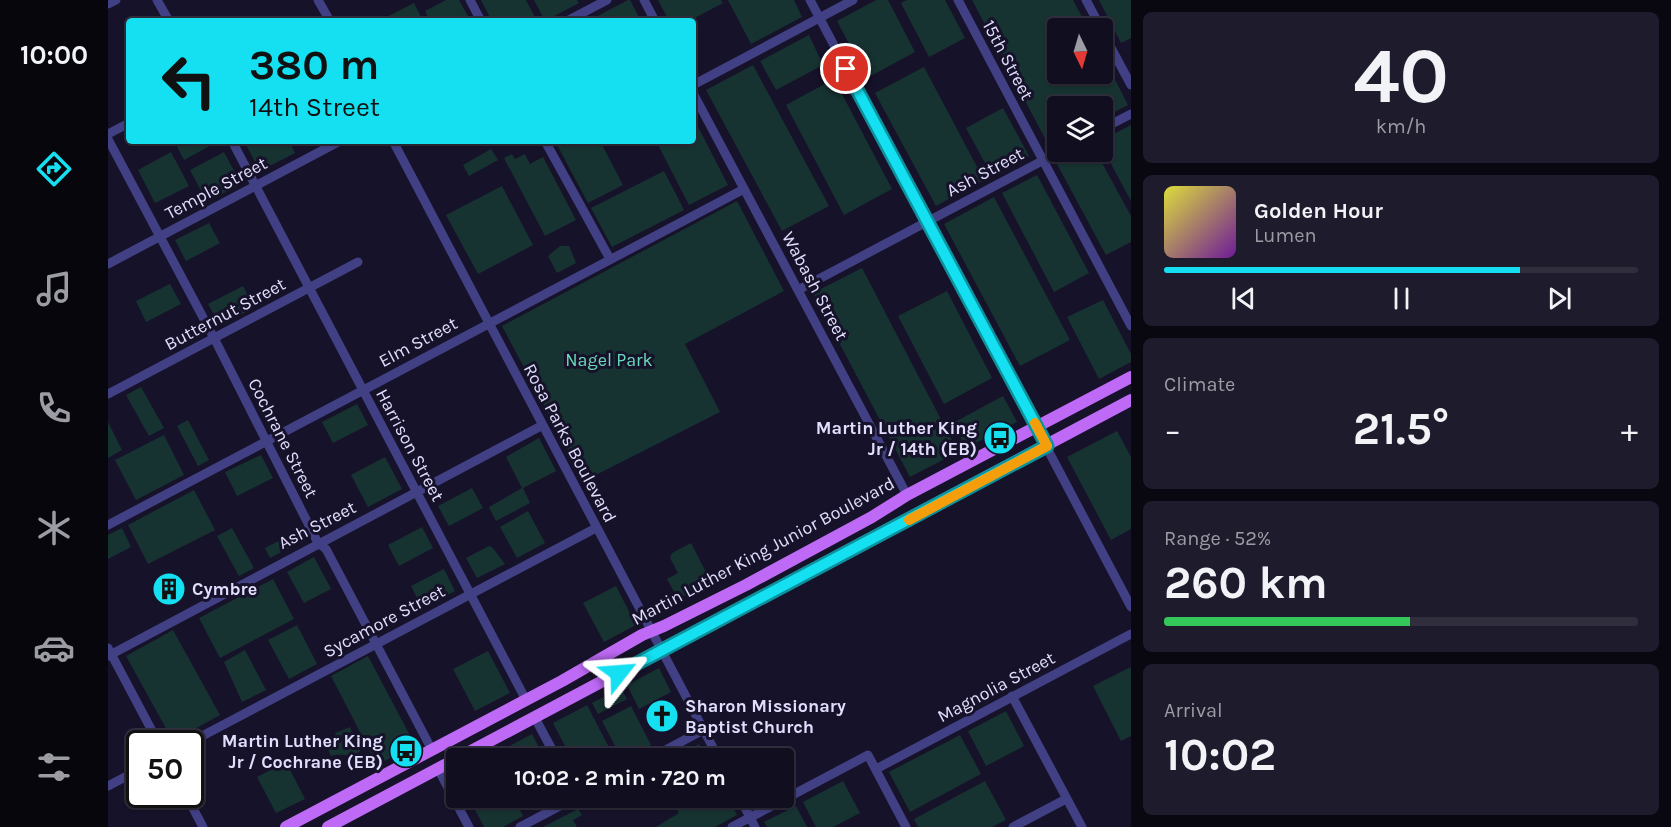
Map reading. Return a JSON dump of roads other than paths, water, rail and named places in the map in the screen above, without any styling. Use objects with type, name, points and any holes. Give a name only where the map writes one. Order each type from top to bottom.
[{"type":"main road","name":"Martin Luther King Junior Boulevard","points":[[286,827],[460,736],[626,644],[837,536],[907,495],[1131,377]]},
{"type":"main road","points":[[478,748],[1131,400]]},
{"type":"main road","points":[[1066,411],[1063,420],[1065,425],[1068,428],[1077,429]]},
{"type":"main road","points":[[872,517],[868,524],[869,529],[880,535]]},
{"type":"main road","points":[[837,536],[846,535],[850,538],[850,544],[845,553]]},
{"type":"main road","points":[[626,644],[635,645],[639,649],[641,654],[638,663]]},
{"type":"main road","points":[[496,716],[490,725],[494,733],[503,735]]},
{"type":"main road","points":[[460,736],[470,736],[474,740],[475,748]]},
{"type":"main road","points":[[326,827],[446,765]]},
{"type":"main road","points":[[345,796],[341,802],[341,808],[359,810]]},
{"type":"main road","points":[[311,814],[324,813],[327,815],[326,827]]},
{"type":"street","points":[[108,4],[116,0]]},
{"type":"street","points":[[158,0],[167,18]]},
{"type":"street","points":[[318,0],[325,18]]},
{"type":"street","points":[[470,0],[479,18]]},
{"type":"street","points":[[571,18],[591,4],[607,0]]},
{"type":"street","points":[[644,0],[653,18]]},
{"type":"street","points":[[810,0],[1131,607]]},
{"type":"street","points":[[696,83],[853,0]]},
{"type":"street","name":"15th Street","points":[[958,0],[1131,327]]},
{"type":"street","points":[[1086,0],[1096,18]]},
{"type":"street","points":[[1113,51],[1131,85]]},
{"type":"street","name":"Wabash Street","points":[[696,99],[907,495]]},
{"type":"street","points":[[1113,123],[1131,114]]},
{"type":"street","points":[[108,134],[126,125]]},
{"type":"street","name":"Cochrane Street","points":[[108,139],[214,338],[318,543],[326,549],[432,750]]},
{"type":"street","name":"Harrison Street","points":[[234,144],[526,700]]},
{"type":"street","name":"Temple Street","points":[[108,264],[334,144]]},
{"type":"street","name":"Rosa Parks Boulevard","points":[[395,144],[541,426],[713,748]]},
{"type":"street","points":[[547,144],[610,259]]},
{"type":"street","name":"Ash Street","points":[[798,290],[1047,158]]},
{"type":"street","name":"Elm Street","points":[[108,525],[744,189]]},
{"type":"street","name":"Butternut Street","points":[[108,394],[358,262]]},
{"type":"street","name":"Ash Street","points":[[109,652],[541,426]]},
{"type":"street","name":"Sycamore Street","points":[[204,735],[596,528]]},
{"type":"street","name":"Magnolia Street","points":[[876,769],[1131,634]]},
{"type":"street","points":[[109,652],[151,730]]},
{"type":"street","points":[[1012,696],[1082,827]]},
{"type":"street","points":[[535,718],[551,748]]},
{"type":"street","points":[[669,748],[703,730]]},
{"type":"street","points":[[732,827],[868,755],[906,827]]},
{"type":"street","points":[[438,769],[469,827]]},
{"type":"street","points":[[108,786],[126,776]]},
{"type":"street","points":[[1013,827],[1066,799]]},
{"type":"street","points":[[193,808],[203,827]]},
{"type":"street","points":[[520,827],[556,808]]},
{"type":"street","points":[[745,808],[755,827]]},
{"type":"place","name":"Martin Luther King Jr / 14th (EB)","points":[[1000,438]]},
{"type":"place","name":"Cymbre","points":[[169,589]]},
{"type":"place","name":"Sharon Missionary Baptist Church","points":[[662,716]]},
{"type":"place","name":"Martin Luther King Jr / Cochrane (EB)","points":[[406,751]]},
{"type":"park label","name":"Nagel Park","points":[[609,360]]}]
